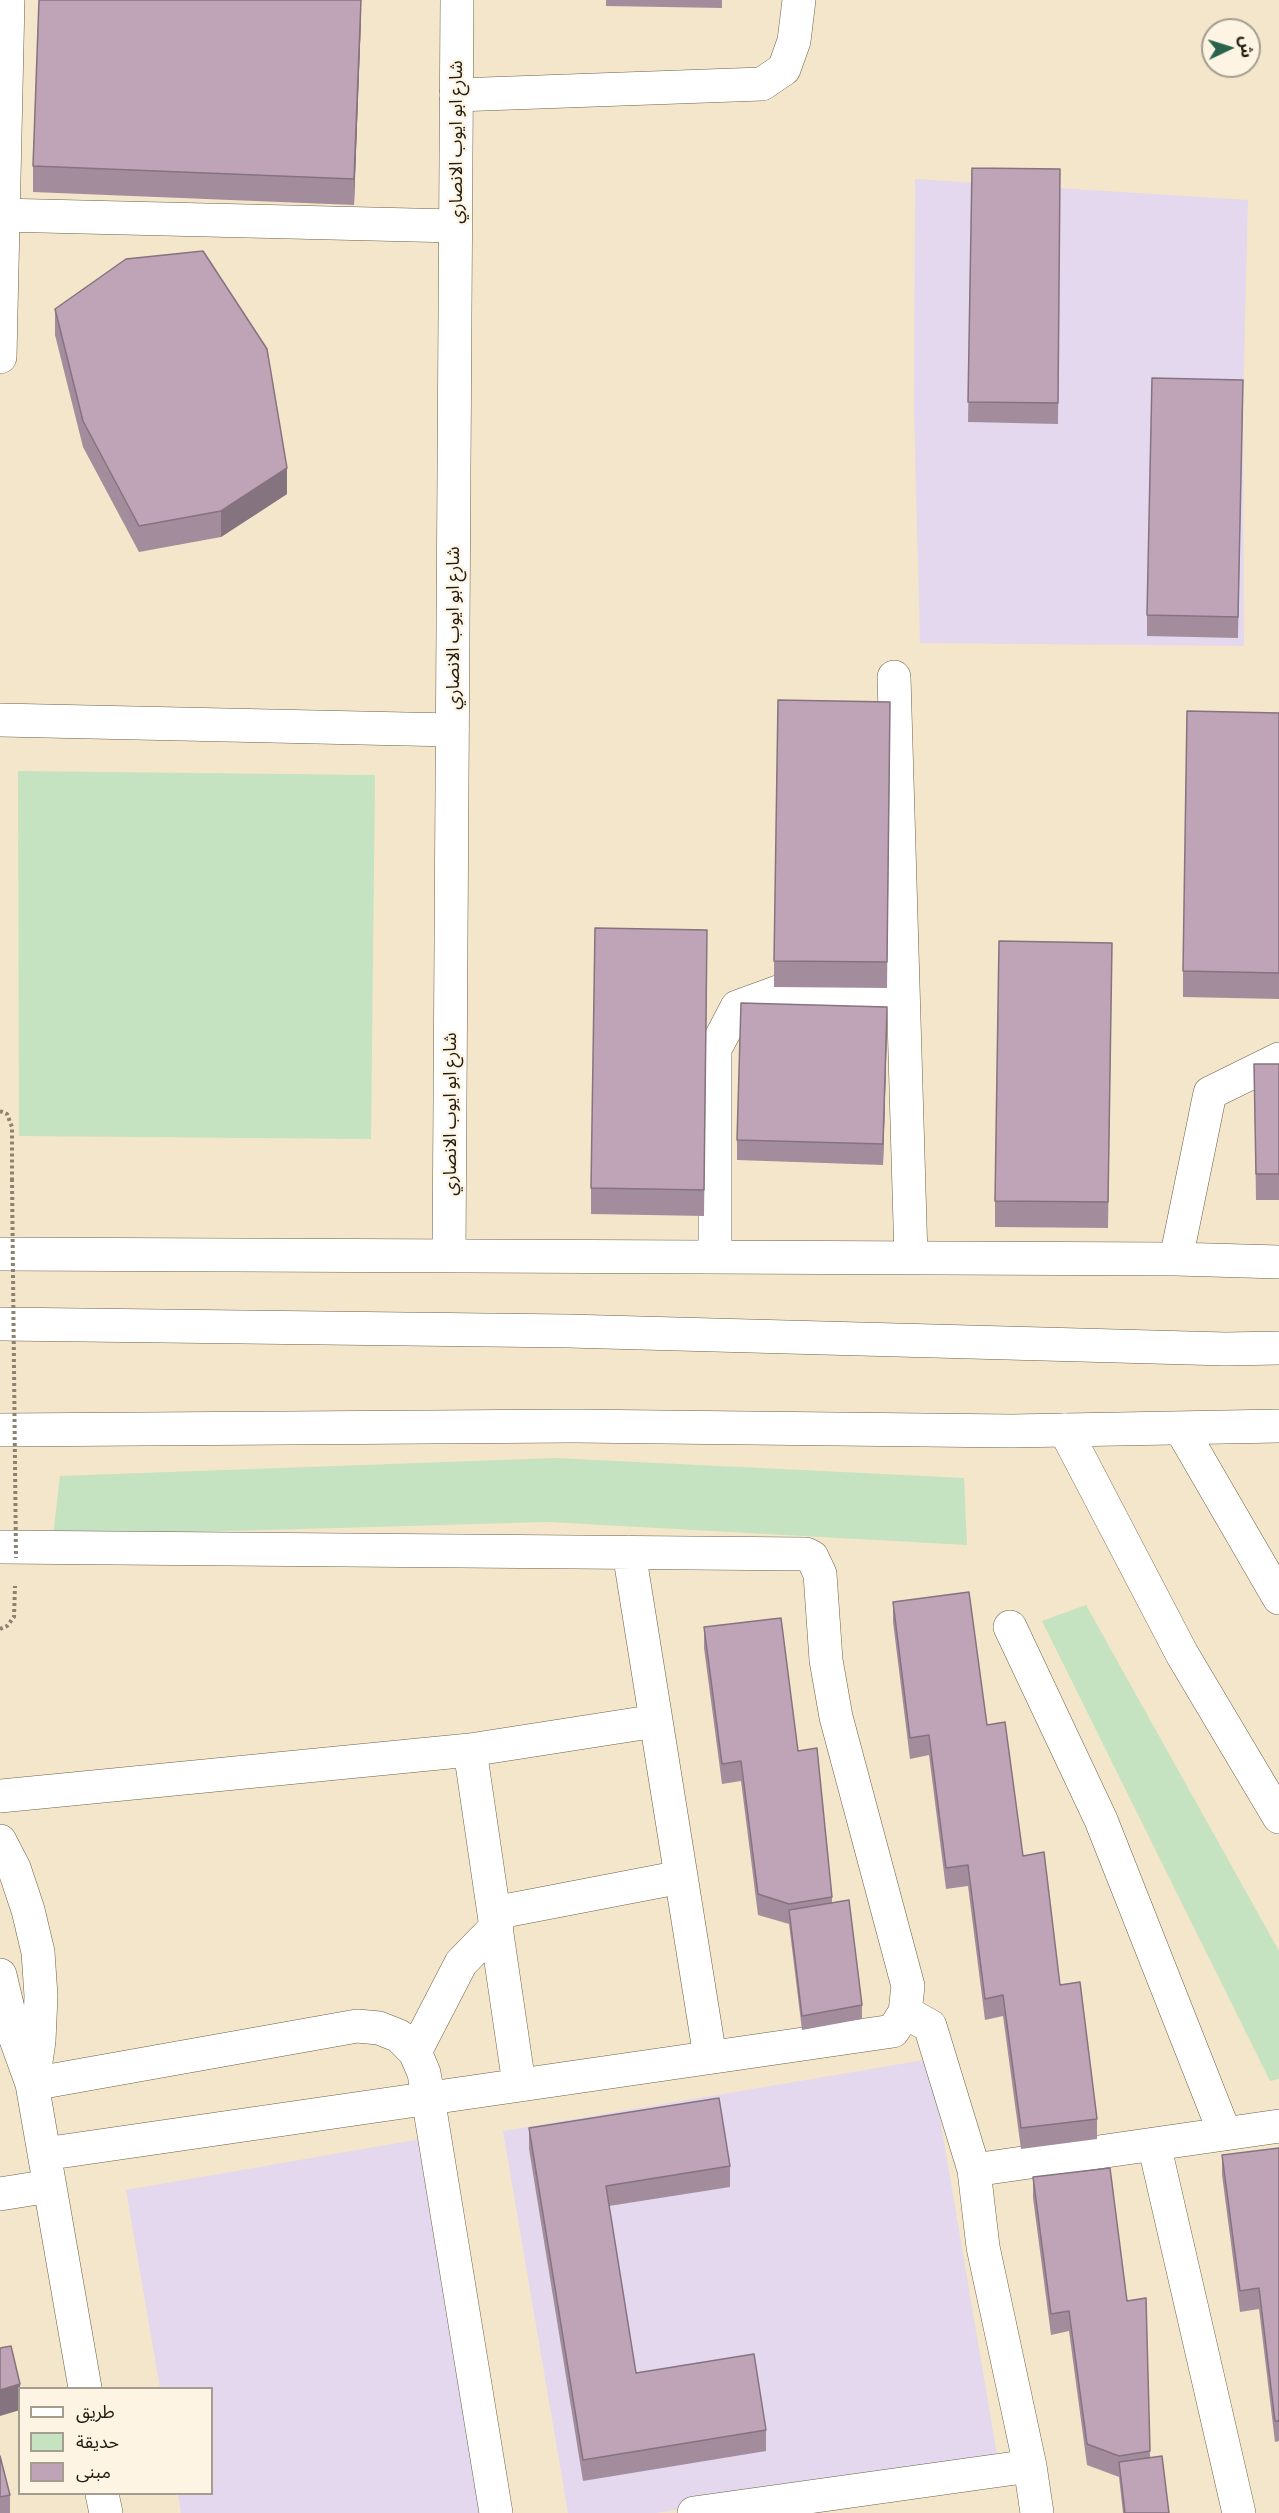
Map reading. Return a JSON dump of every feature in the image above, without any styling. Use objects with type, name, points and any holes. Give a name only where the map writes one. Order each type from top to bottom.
[{"type":"street","points":[[0,357],[8,0]]},
{"type":"street","name":"شارع ابو ايوب الانصاري","points":[[449,1255],[457,0]]},
{"type":"street","points":[[456,95],[762,84],[784,69],[794,41],[799,0]]},
{"type":"street","points":[[2,215],[455,226]]},
{"type":"street","points":[[894,677],[911,1258]]},
{"type":"street","points":[[0,720],[452,730]]},
{"type":"street","points":[[715,1257],[715,1049],[737,1007],[778,992],[795,989],[903,993]]},
{"type":"street","points":[[1176,1259],[1210,1093],[1279,1059]]},
{"type":"street","points":[[0,1254],[1176,1259],[1279,1262]]},
{"type":"street","points":[[0,1324],[568,1331],[1226,1349],[1279,1348]]},
{"type":"street","points":[[0,1430],[562,1426],[1065,1430],[1279,1426]]},
{"type":"street","points":[[1182,1429],[1279,1598]]},
{"type":"street","points":[[1065,1430],[1182,1654],[1279,1817]]},
{"type":"street","points":[[629,1552],[710,2057]]},
{"type":"street","points":[[8,1553],[806,1554],[812,1557],[820,1574],[826,1660],[836,1717],[908,1986],[905,2012],[894,2031],[44,2154]]},
{"type":"street","points":[[1010,1627],[1101,1820],[1225,2134]]},
{"type":"street","points":[[0,1796],[470,1750],[656,1721]]},
{"type":"street","points":[[470,1750],[519,2084]]},
{"type":"street","points":[[0,1841],[14,1868],[28,1910],[38,1953],[41,1996],[39,2040],[32,2084]]},
{"type":"street","points":[[415,2052],[461,1963],[495,1920],[681,1877]]},
{"type":"street","points":[[0,1975],[14,2034],[32,2084],[85,2387]]},
{"type":"street","points":[[905,2012],[930,2026],[974,2170],[983,2247],[1030,2466],[1037,2513]]},
{"type":"street","points":[[32,2084],[357,2026],[379,2028],[399,2037],[415,2052],[424,2073],[496,2513]]},
{"type":"street","points":[[974,2170],[1279,2126]]},
{"type":"street","points":[[1154,2144],[1239,2513]]},
{"type":"street","points":[[0,2194],[50,2187]]},
{"type":"street","points":[[694,2513],[759,2509],[1030,2466]]},
{"type":"street","points":[[102,2495],[106,2513]]},
{"type":"path","points":[[0,1111],[7,1114],[12,1127],[8,1553]]},
{"type":"path","points":[[0,1629],[8,1626],[14,1617]]},
{"type":"shaded area","points":[[915,179],[1248,200],[1243,401],[1244,646],[920,643],[914,410]]},
{"type":"shaded area","points":[[930,2059],[997,2455],[656,2513],[568,2513],[503,2131]]},
{"type":"shaded area","points":[[421,2139],[486,2513],[181,2513],[178,2495],[213,2495],[213,2387],[160,2387],[126,2190]]},
{"type":"green space","points":[[18,771],[375,775],[371,1139],[19,1136]]},
{"type":"green space","points":[[556,1458],[964,1478],[967,1545],[549,1522],[53,1536],[60,1476]]},
{"type":"green space","points":[[1086,1605],[1279,1951],[1279,2079],[1270,2081],[1042,1621]]},
{"type":"building","points":[[39,0],[361,0],[354,179],[33,166]]},
{"type":"building","points":[[972,168],[1060,169],[1058,403],[968,402]]},
{"type":"building","points":[[203,251],[267,349],[287,468],[221,511],[139,526],[83,421],[55,309],[126,259]]},
{"type":"building","points":[[1152,378],[1243,380],[1238,617],[1147,615]]},
{"type":"building","points":[[778,700],[890,702],[887,962],[774,961]]},
{"type":"building","points":[[1187,711],[1279,713],[1279,973],[1183,971]]},
{"type":"building","points":[[595,928],[707,930],[704,1190],[591,1188]]},
{"type":"building","points":[[999,941],[1112,943],[1108,1202],[995,1201]]},
{"type":"building","points":[[741,1003],[887,1007],[883,1144],[737,1140]]},
{"type":"building","points":[[1254,1064],[1279,1064],[1279,1174],[1256,1174]]},
{"type":"building","points":[[969,1592],[987,1725],[1005,1722],[1023,1856],[1044,1852],[1060,1985],[1080,1982],[1097,2119],[1021,2128],[1003,1995],[985,1999],[968,1865],[946,1868],[929,1735],[910,1738],[893,1602]]},
{"type":"building","points":[[781,1618],[798,1751],[817,1748],[832,1897],[789,1904],[758,1894],[741,1761],[722,1764],[704,1627]]},
{"type":"building","points":[[849,1900],[862,2005],[802,2016],[789,1910]]},
{"type":"building","points":[[719,2098],[730,2166],[606,2186],[636,2373],[754,2354],[766,2430],[583,2460],[529,2128]]},
{"type":"building","points":[[1279,2148],[1279,2421],[1275,2421],[1259,2288],[1240,2291],[1222,2155]]},
{"type":"building","points":[[1110,2168],[1127,2301],[1146,2298],[1150,2451],[1119,2456],[1087,2444],[1069,2311],[1051,2314],[1033,2177]]},
{"type":"building","points":[[11,2346],[20,2384],[0,2390],[0,2348]]},
{"type":"building","points":[[0,2456],[10,2495],[0,2497]]},
{"type":"building","points":[[1162,2456],[1169,2513],[1125,2513],[1119,2462]]}]
